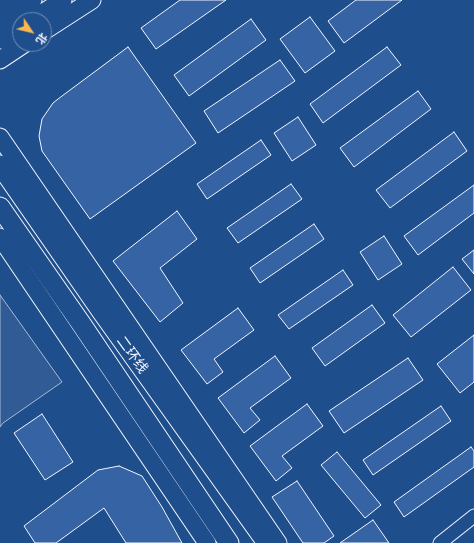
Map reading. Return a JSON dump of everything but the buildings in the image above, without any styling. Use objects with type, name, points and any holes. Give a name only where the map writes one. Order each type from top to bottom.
[{"type":"highway","name":"二环线","points":[[0,164],[102,312],[267,543]]},
{"type":"highway","name":"二环线","points":[[0,207],[86,331],[229,543]]},
{"type":"main road","points":[[0,7],[10,0]]},
{"type":"main road","points":[[0,21],[33,0]]},
{"type":"main road","points":[[44,12],[63,0]]},
{"type":"main road","points":[[52,26],[92,0]]},
{"type":"main road","points":[[0,40],[12,32]]},
{"type":"main road","points":[[0,60],[12,52]]},
{"type":"main road","points":[[0,137],[278,543]]},
{"type":"main road","points":[[0,237],[207,543]]},
{"type":"street","points":[[440,543],[474,516]]},
{"type":"shaded area","points":[[0,295],[62,382],[3,423],[0,427]]}]
